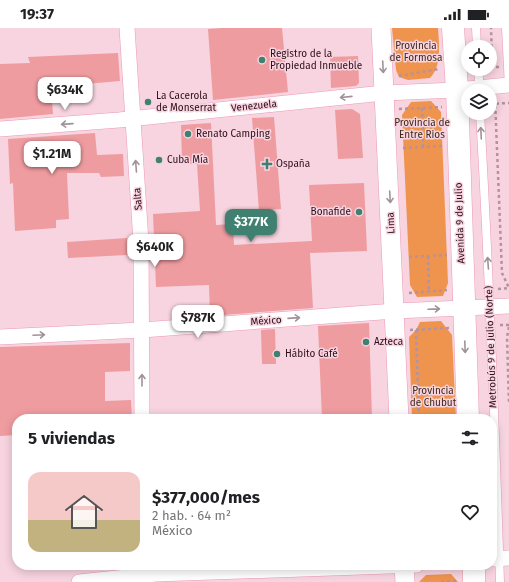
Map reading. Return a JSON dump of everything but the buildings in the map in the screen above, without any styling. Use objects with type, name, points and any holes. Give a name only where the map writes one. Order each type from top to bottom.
[{"type":"highway","name":"Avenida 9 de Julio","points":[[453,28],[468,414]]},
{"type":"highway","points":[[474,570],[474,582]]},
{"type":"street","name":"Salta","points":[[126,28],[141,242],[142,414]]},
{"type":"street","name":"Lima","points":[[381,28],[399,414]]},
{"type":"street","name":"Venezuela","points":[[497,86],[509,85]]},
{"type":"street","name":"Venezuela","points":[[0,129],[133,119],[384,93],[461,89]]},
{"type":"street","name":"México","points":[[0,337],[142,330],[395,311],[509,306]]},
{"type":"street","points":[[79,582],[128,578],[142,574],[408,570]]},
{"type":"lane","points":[[476,28],[477,40]]},
{"type":"lane","points":[[506,28],[509,89]]},
{"type":"lane","name":"Metrobús 9 de Julio (Norte)","points":[[480,120],[494,414]]},
{"type":"lane","name":"Metrobús 9 de Julio (Norte)","points":[[497,483],[500,582]]},
{"type":"path","points":[[491,28],[491,40]]},
{"type":"path","points":[[436,69],[456,89],[422,108],[384,93],[404,76],[436,69]]},
{"type":"path","points":[[497,103],[509,103]]},
{"type":"path","points":[[422,108],[423,148]]},
{"type":"path","points":[[497,120],[502,273],[509,288]]},
{"type":"path","points":[[404,148],[442,146]]},
{"type":"path","points":[[409,257],[447,255]]},
{"type":"path","points":[[428,256],[429,292]]},
{"type":"path","points":[[509,326],[507,337],[509,404]]},
{"type":"path","points":[[416,330],[419,414]]},
{"type":"green space","name":"Provincia de Formosa","points":[[392,28],[438,28],[439,55],[436,68],[430,78],[408,80],[399,77],[396,70]]},
{"type":"green space","name":"Provincia de Entre Rios","points":[[431,101],[441,112],[448,283],[443,296],[417,297],[410,285],[402,115],[411,102]]},
{"type":"green space","name":"Provincia de Chubut","points":[[441,321],[452,335],[456,414],[412,414],[409,337],[416,330],[420,322]]},
{"type":"green space","points":[[451,574],[458,582],[419,582],[426,575]]},
{"type":"place","name":"Registro de la Propiedad Inmueble","points":[[262,60]]},
{"type":"place","name":"La Cacerola de Monserrat","points":[[148,102]]},
{"type":"place","name":"Renato Camping","points":[[188,134]]},
{"type":"place","name":"Cuba Mía","points":[[159,160]]},
{"type":"place","name":"Ospaña","points":[[267,164]]},
{"type":"place","name":"Bonafide","points":[[359,212]]},
{"type":"place","name":"Azteca","points":[[366,342]]},
{"type":"place","name":"Hábito Café","points":[[277,354]]}]
